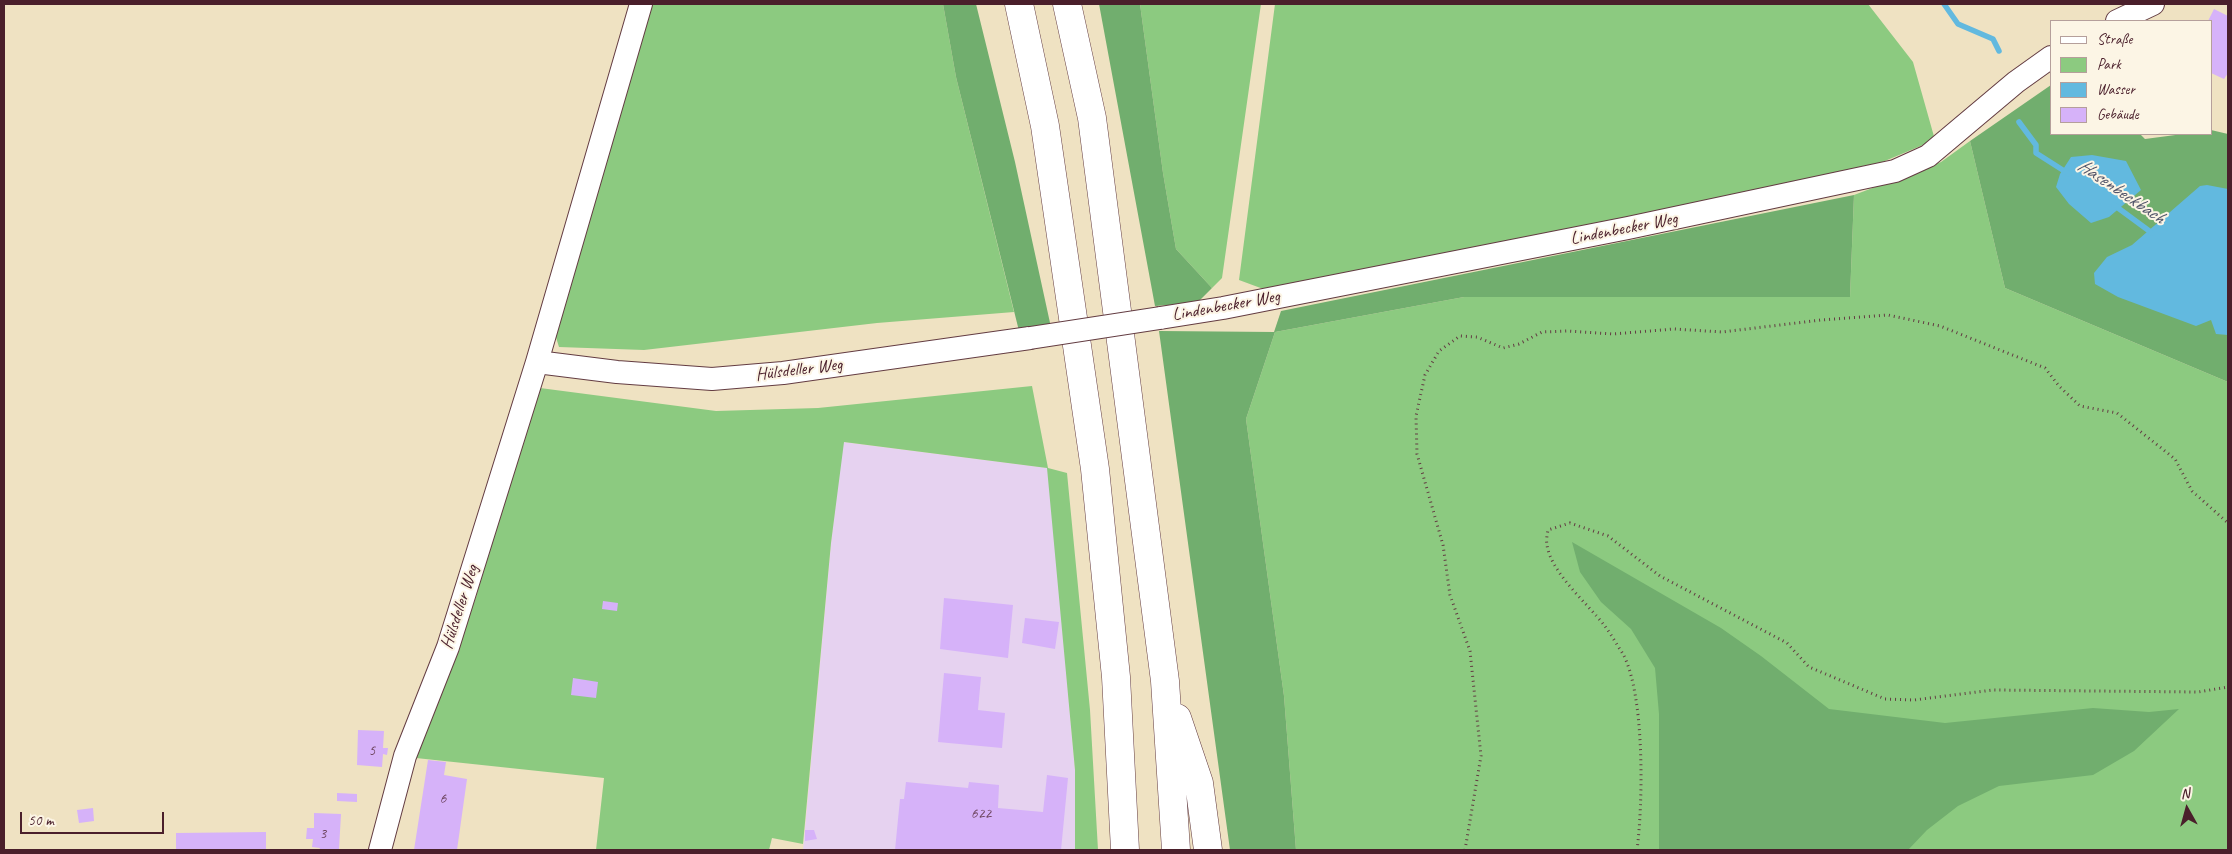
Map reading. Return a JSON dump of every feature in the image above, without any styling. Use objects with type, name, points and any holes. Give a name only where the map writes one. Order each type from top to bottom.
[{"type":"highway","points":[[1019,4],[1045,126],[1096,469],[1116,677],[1125,850]]},
{"type":"highway","points":[[1067,4],[1092,118],[1165,681],[1176,850]]},
{"type":"highway","points":[[1165,681],[1199,783],[1208,850]]},
{"type":"street","name":"Hülsdeller Weg","points":[[380,850],[405,756],[448,647],[537,362],[641,4]]},
{"type":"street","points":[[2119,20],[2153,4]]},
{"type":"street","name":"Lindenbecker Weg","points":[[1030,338],[1251,303],[1628,228],[1894,171],[1928,156],[2016,82],[2050,58]]},
{"type":"street","name":"Hülsdeller Weg","points":[[537,362],[617,372],[712,379],[783,373],[1030,338]]},
{"type":"path","points":[[1465,850],[1481,756],[1470,651],[1450,595],[1443,545],[1417,454],[1416,416],[1426,375],[1440,351],[1460,336],[1477,338],[1502,348],[1519,344],[1542,332],[1567,331],[1613,334],[1674,329],[1722,332],[1821,320],[1888,315],[1940,326],[2045,368],[2059,386],[2080,406],[2117,413],[2175,459],[2192,491],[2228,523]]},
{"type":"path","points":[[1637,850],[1641,803],[1633,679],[1623,655],[1604,624],[1587,608],[1558,570],[1547,546],[1548,530],[1570,523],[1608,536],[1660,576],[1787,643],[1809,667],[1885,699],[1914,700],[1993,690],[2198,692],[2228,687]]},
{"type":"shaded area","points":[[843,442],[1048,468],[1075,770],[1075,850],[803,850],[831,543]]},
{"type":"green space","points":[[651,4],[943,4],[956,77],[1014,312],[877,323],[644,350],[559,347],[554,331]]},
{"type":"green space","points":[[943,4],[976,4],[1015,162],[1052,332],[1019,331],[956,77]]},
{"type":"green space","points":[[1099,4],[1140,4],[1163,173],[1176,249],[1212,288],[1197,303],[1155,306]]},
{"type":"green space","points":[[1140,4],[1261,4],[1222,278],[1212,288],[1176,249],[1163,173]]},
{"type":"green space","points":[[1275,4],[1868,4],[1913,62],[1935,140],[1849,176],[1266,290],[1239,280]]},
{"type":"green space","points":[[2050,86],[2050,135],[2141,135],[2145,139],[2175,135],[2212,135],[2212,130],[2228,134],[2228,382],[2005,288],[1970,141]]},
{"type":"green space","points":[[1970,141],[2005,288],[2228,382],[2228,850],[1296,850],[1284,696],[1246,419],[1275,332],[1464,297],[1850,297],[1854,195],[1941,162]]},
{"type":"green space","points":[[1854,195],[1850,297],[1464,297],[1275,332],[1246,419],[1284,696],[1296,850],[1230,850],[1159,331],[1274,332],[1281,311]]},
{"type":"green space","points":[[1032,386],[1048,468],[1067,473],[1090,710],[1098,850],[1075,850],[1075,770],[1047,468],[844,442],[831,543],[803,844],[772,838],[769,850],[596,850],[604,778],[416,758],[476,597],[490,542],[540,388],[716,411],[818,408]]},
{"type":"green space","points":[[1572,542],[1721,628],[1761,656],[1829,709],[1945,723],[2093,708],[2149,712],[2179,709],[2134,751],[2093,775],[1999,786],[1958,806],[1927,830],[1908,850],[1659,850],[1659,714],[1655,668],[1631,629],[1601,602],[1580,572]]},
{"type":"water","points":[[2092,155],[2126,161],[2141,190],[2109,217],[2091,223],[2069,204],[2056,187],[2060,174],[2071,157]]},
{"type":"water","points":[[2207,185],[2228,189],[2228,335],[2216,334],[2211,320],[2196,326],[2118,297],[2095,284],[2094,273],[2107,257],[2132,245],[2200,186]]},
{"type":"building","points":[[2214,9],[2228,16],[2228,73],[2224,79],[2212,73],[2212,20],[2208,20]]},
{"type":"building","points":[[944,598],[1013,605],[1008,658],[940,649]]},
{"type":"building","points":[[603,601],[618,603],[617,611],[602,609]]},
{"type":"building","points":[[1025,618],[1059,622],[1055,649],[1022,643]]},
{"type":"building","points":[[944,673],[981,677],[978,710],[1005,713],[1002,748],[938,742]]},
{"type":"building","points":[[573,678],[598,682],[596,698],[571,695]]},
{"type":"building","points":[[358,730],[384,731],[383,748],[388,748],[387,755],[383,754],[382,767],[357,765]]},
{"type":"building","points":[[428,760],[446,762],[444,775],[467,779],[457,850],[414,850]]},
{"type":"building","points":[[1047,775],[1068,778],[1061,850],[895,850],[900,799],[904,799],[906,782],[968,788],[969,782],[999,785],[998,808],[1043,812]]},
{"type":"building","points":[[337,793],[357,794],[357,802],[337,801]]},
{"type":"building","points":[[93,808],[94,821],[79,823],[77,810]]},
{"type":"building","points":[[314,813],[341,814],[339,849],[319,850],[320,848],[312,847],[313,839],[306,839],[307,828],[314,828]]},
{"type":"building","points":[[805,830],[814,830],[817,839],[805,841]]},
{"type":"building","points":[[266,832],[266,850],[176,850],[176,833]]},
{"type":"waterway","name":"Hasenbeckbach","points":[[1944,4],[1958,24],[1993,39],[1999,51]]},
{"type":"waterway","name":"Hasenbeckbach","points":[[2019,122],[2036,145],[2036,153],[2069,174]]},
{"type":"waterway","name":"Hasenbeckbach","points":[[2114,205],[2152,233]]}]
